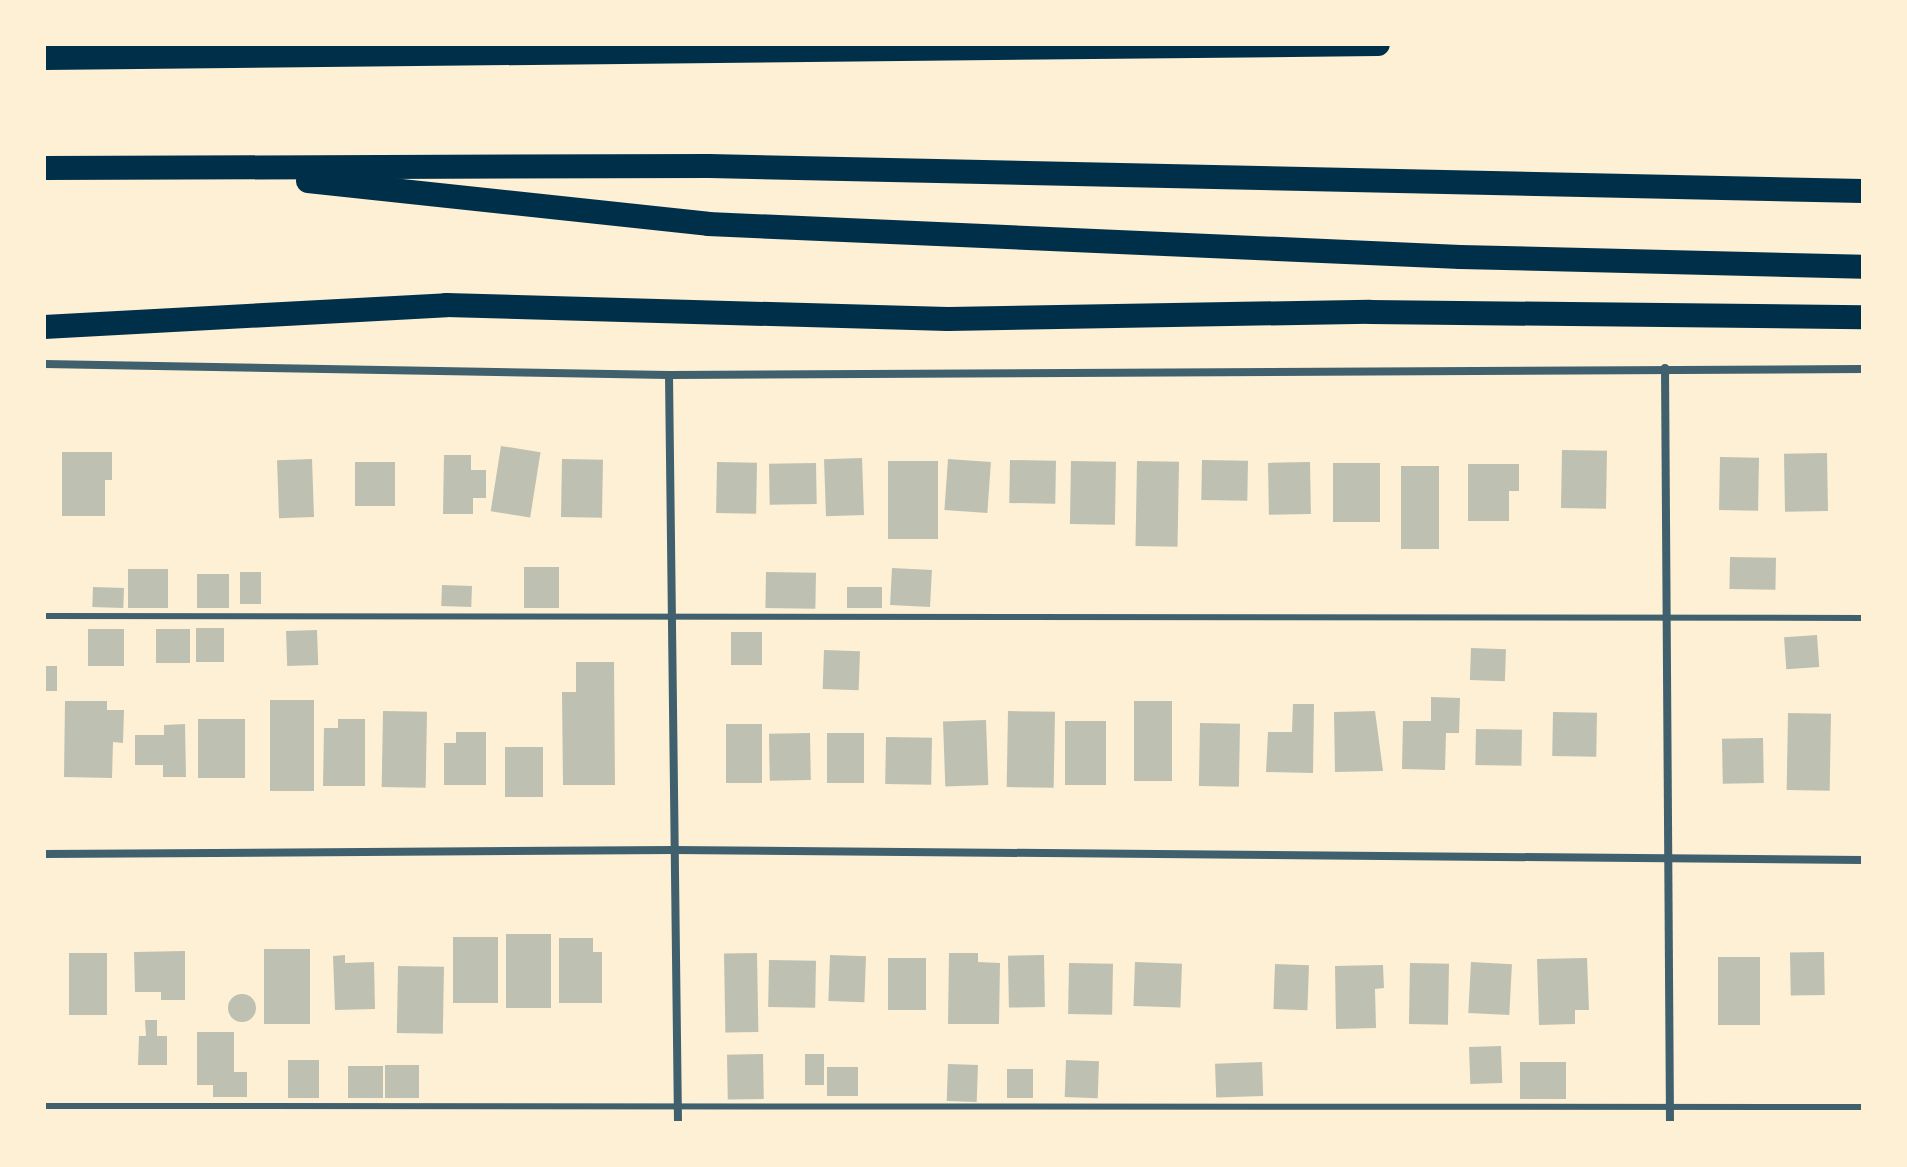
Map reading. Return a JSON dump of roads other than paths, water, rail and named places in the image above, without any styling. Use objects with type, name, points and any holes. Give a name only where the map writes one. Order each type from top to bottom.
[{"type":"highway","points":[[44,58],[1378,44]]},
{"type":"highway","points":[[44,168],[709,166],[1863,191]]},
{"type":"highway","points":[[190,169],[708,224],[1460,257],[1863,267]]},
{"type":"highway","points":[[44,327],[446,305],[948,319],[1370,312],[1863,317]]},
{"type":"street","points":[[44,364],[669,375],[1863,369]]},
{"type":"street","points":[[1665,368],[1670,1123]]},
{"type":"street","points":[[669,375],[678,1123]]},
{"type":"street","points":[[44,854],[674,850],[1863,860]]},
{"type":"lane","points":[[44,616],[1863,618]]},
{"type":"lane","points":[[44,1106],[1863,1107]]}]
